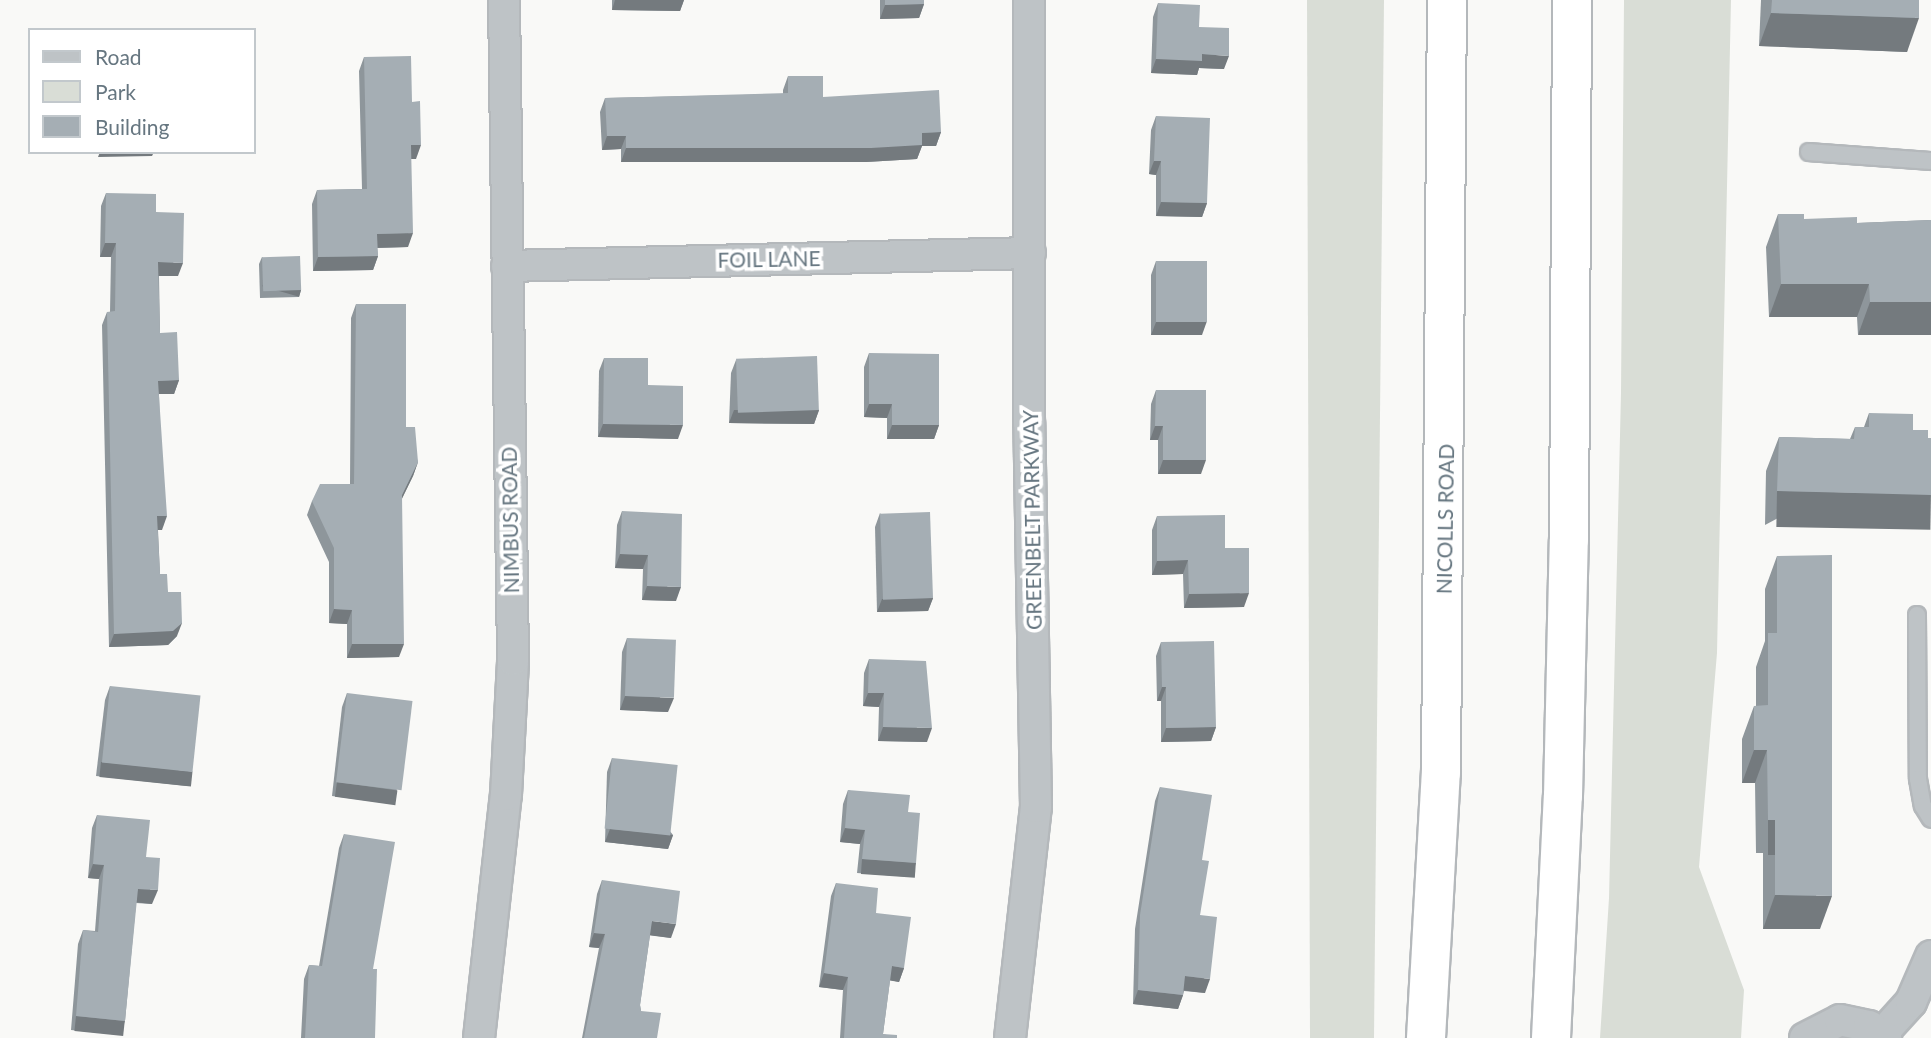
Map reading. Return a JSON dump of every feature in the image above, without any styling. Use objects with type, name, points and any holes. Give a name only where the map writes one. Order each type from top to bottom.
[{"type":"highway","name":"NICOLLS ROAD","points":[[1426,1038],[1441,760],[1447,0]]},
{"type":"highway","points":[[1551,1038],[1563,796],[1569,540],[1572,0]]},
{"type":"street","name":"NIMBUS ROAD","points":[[478,1038],[506,795],[513,660],[504,0]]},
{"type":"street","name":"GREENBELT PARKWAY","points":[[1010,1038],[1036,807],[1030,0]]},
{"type":"street","name":"FOIL LANE","points":[[508,266],[1030,253]]},
{"type":"street","points":[[1805,1038],[1840,1020],[1855,1021],[1884,1036],[1911,1002],[1931,956]]},
{"type":"lane","points":[[1809,152],[1931,161]]},
{"type":"lane","points":[[1917,615],[1918,779],[1931,819]]},
{"type":"green space","points":[[1307,0],[1384,0],[1374,1038],[1310,1038]]},
{"type":"green space","points":[[1624,0],[1731,0],[1717,653],[1699,867],[1744,990],[1741,1038],[1600,1038],[1609,898],[1621,393]]},
{"type":"building","points":[[885,0],[924,0],[924,4],[885,5]]},
{"type":"building","points":[[1772,0],[1919,0],[1919,18],[1771,13]]},
{"type":"building","points":[[1158,3],[1200,5],[1199,27],[1229,28],[1229,56],[1202,54],[1202,61],[1156,59]]},
{"type":"building","points":[[411,56],[412,102],[420,101],[421,145],[411,145],[413,233],[377,234],[378,256],[318,257],[317,190],[367,189],[364,57]]},
{"type":"building","points":[[788,76],[823,76],[823,97],[939,90],[941,132],[922,133],[922,145],[871,148],[626,148],[626,136],[607,136],[605,98],[788,93]]},
{"type":"building","points":[[1156,116],[1210,118],[1207,203],[1161,202],[1161,161],[1154,161]]},
{"type":"building","points":[[106,193],[156,194],[156,212],[184,213],[183,263],[158,262],[160,333],[177,332],[179,380],[158,381],[167,516],[157,516],[160,574],[167,574],[168,592],[181,592],[182,623],[173,631],[114,634],[107,312],[115,311],[116,243],[105,243]]},
{"type":"building","points":[[1778,214],[1804,214],[1804,219],[1857,217],[1857,223],[1931,220],[1931,302],[1870,302],[1869,284],[1781,284]]},
{"type":"building","points":[[300,256],[301,290],[263,291],[262,257]]},
{"type":"building","points":[[1156,261],[1207,261],[1207,322],[1156,322]]},
{"type":"building","points":[[356,304],[406,304],[406,427],[415,427],[418,462],[402,495],[404,644],[352,644],[352,610],[334,609],[334,548],[312,501],[320,484],[354,484]]},
{"type":"building","points":[[869,353],[939,354],[939,425],[892,425],[892,404],[869,404]]},
{"type":"building","points":[[817,356],[819,410],[738,413],[736,359]]},
{"type":"building","points":[[604,358],[648,358],[648,385],[683,386],[683,425],[603,424]]},
{"type":"building","points":[[1156,390],[1206,390],[1206,460],[1163,460],[1163,426],[1155,426]]},
{"type":"building","points":[[1869,413],[1913,414],[1913,430],[1928,430],[1928,438],[1931,438],[1931,495],[1777,491],[1779,437],[1854,439],[1855,427],[1869,427]]},
{"type":"building","points":[[622,511],[682,514],[681,587],[647,586],[648,555],[620,554]]},
{"type":"building","points":[[930,512],[933,598],[883,600],[880,514]]},
{"type":"building","points":[[1225,515],[1225,548],[1249,548],[1249,593],[1189,594],[1188,560],[1157,561],[1157,516]]},
{"type":"building","points":[[1832,555],[1832,896],[1775,895],[1775,820],[1768,820],[1767,750],[1754,750],[1754,706],[1768,705],[1768,633],[1777,633],[1777,556]]},
{"type":"building","points":[[627,638],[676,640],[674,698],[625,696]]},
{"type":"building","points":[[1214,641],[1216,727],[1166,728],[1166,687],[1162,687],[1161,642]]},
{"type":"building","points":[[869,659],[926,661],[932,728],[883,727],[884,693],[868,693]]},
{"type":"building","points":[[110,686],[201,696],[192,772],[102,763]]},
{"type":"building","points":[[347,693],[413,701],[402,790],[336,782]]},
{"type":"building","points":[[612,758],[678,765],[670,836],[605,829]]},
{"type":"building","points":[[1160,787],[1212,795],[1202,860],[1209,861],[1200,915],[1217,917],[1210,979],[1185,976],[1183,995],[1138,990],[1140,915]]},
{"type":"building","points":[[848,790],[910,795],[908,812],[920,813],[916,863],[862,859],[865,830],[845,828]]},
{"type":"building","points":[[97,815],[150,820],[146,857],[160,858],[158,890],[138,889],[125,1021],[76,1016],[83,930],[98,932],[104,865],[93,864]]},
{"type":"building","points":[[344,834],[395,842],[373,969],[377,969],[375,1038],[305,1038],[309,965],[322,966]]},
{"type":"building","points":[[602,880],[680,891],[676,924],[652,921],[640,1005],[641,1011],[661,1013],[657,1038],[584,1038],[605,934],[594,933]]},
{"type":"building","points":[[836,883],[878,888],[876,913],[911,917],[904,968],[892,966],[883,1034],[897,1035],[897,1038],[844,1038],[848,977],[824,973]]}]
